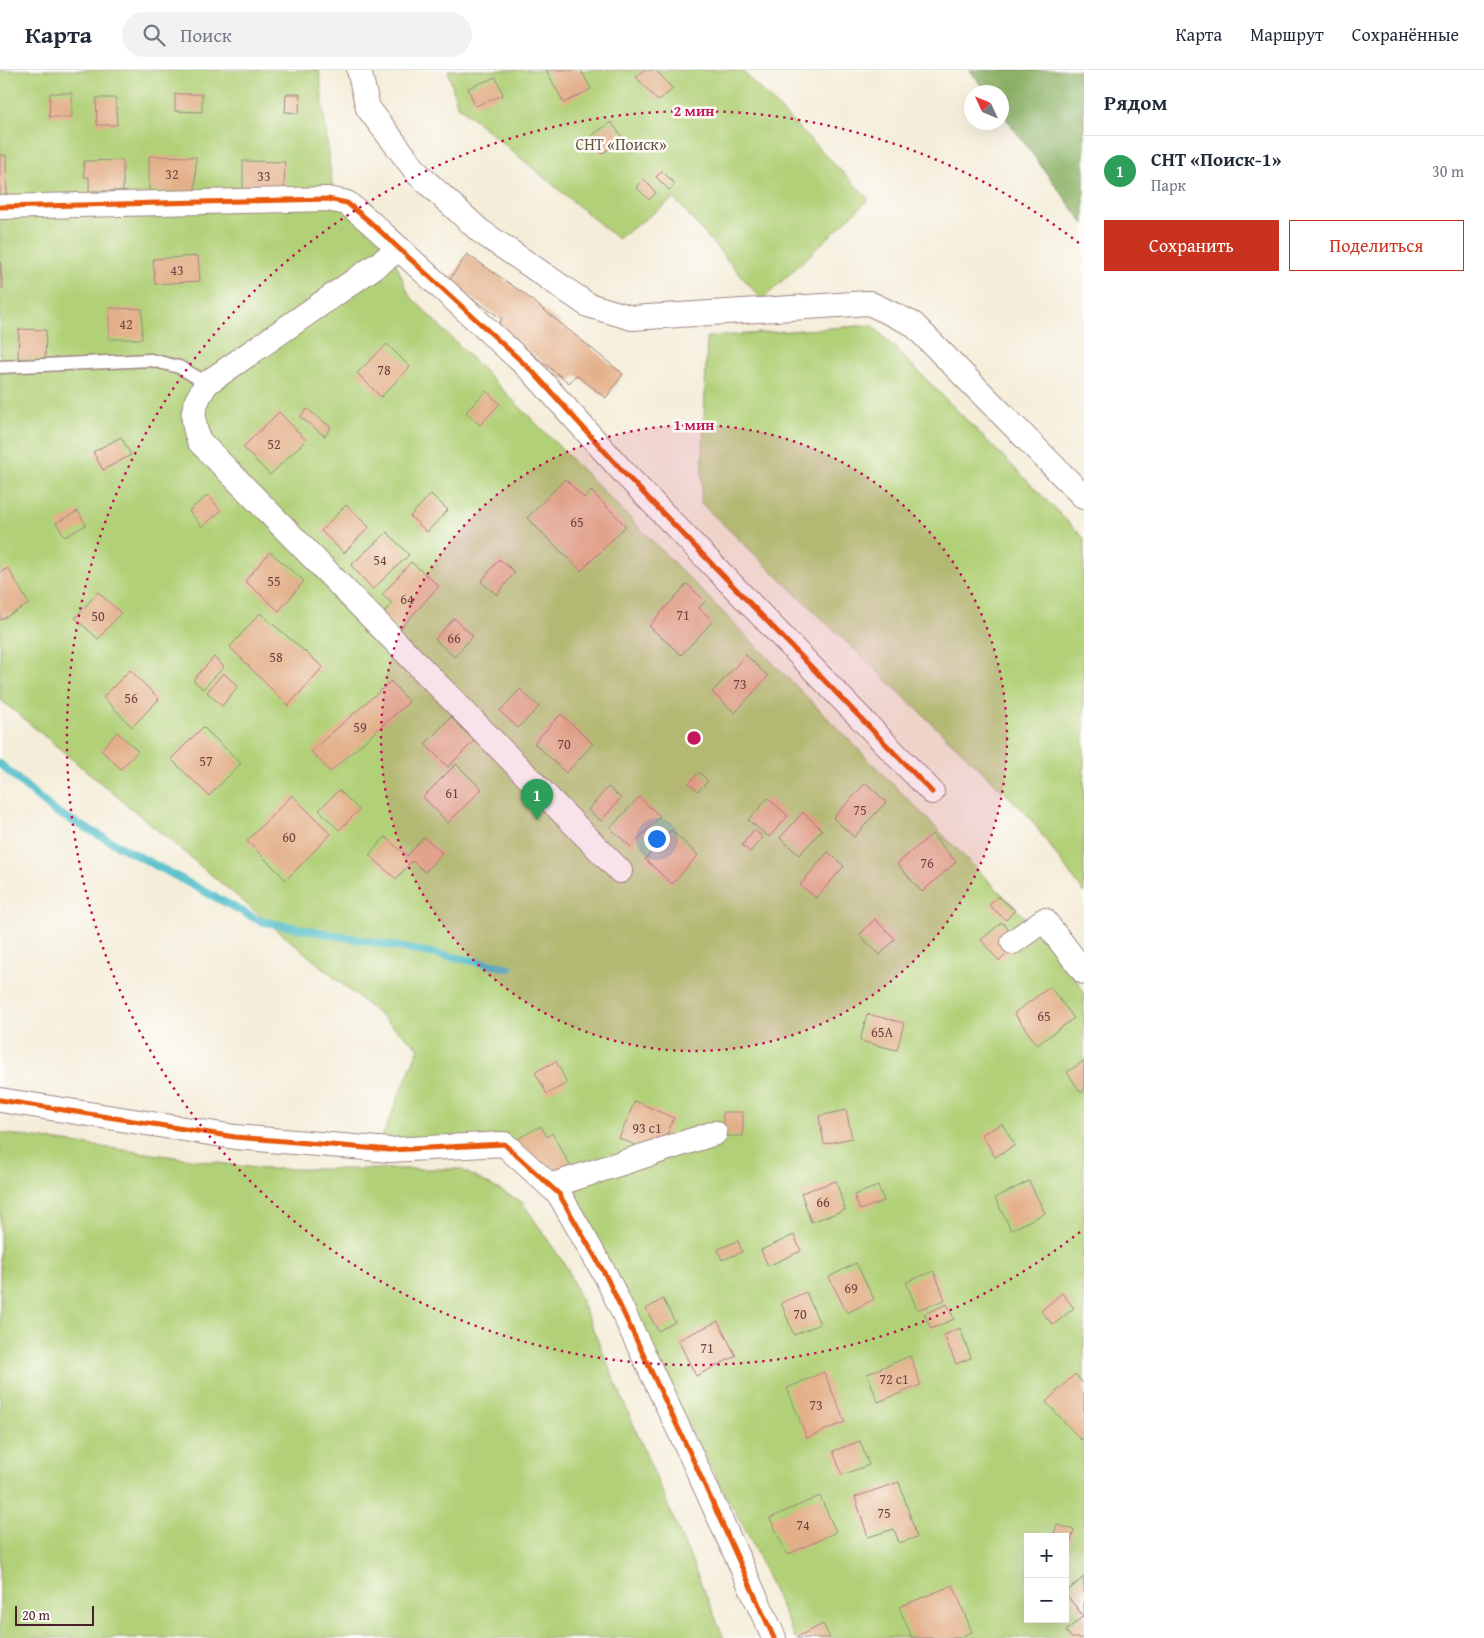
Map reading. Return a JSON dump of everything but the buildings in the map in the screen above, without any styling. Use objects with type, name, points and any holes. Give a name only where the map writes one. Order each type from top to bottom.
[{"type":"street","points":[[359,70],[368,108],[419,174],[480,231],[588,305],[632,318],[869,303],[913,324],[1084,497]]},
{"type":"street","points":[[0,207],[328,198],[347,203],[400,249],[532,372],[626,475],[932,792]]},
{"type":"street","points":[[400,249],[207,383],[196,398],[192,421],[198,441],[620,871]]},
{"type":"street","points":[[1013,942],[1044,920],[1084,972]]},
{"type":"street","points":[[0,1100],[235,1137],[390,1150],[504,1144],[559,1194],[606,1276],[690,1452],[774,1638]]},
{"type":"street","points":[[550,1186],[715,1133]]},
{"type":"lane","points":[[0,368],[151,360],[179,367],[207,383]]},
{"type":"green space","points":[[0,70],[319,70],[334,203],[371,202],[409,295],[1048,941],[1084,991],[1084,1638],[795,1638],[750,1539],[606,1276],[557,1201],[503,1156],[377,1149],[419,1048],[0,699]]},
{"type":"green space","name":"СНТ «Поиск»","points":[[448,70],[741,70],[869,199],[762,300],[674,198],[618,239],[457,105]]},
{"type":"green space","points":[[970,70],[1084,70],[1084,224],[1009,122],[1009,85],[981,85]]},
{"type":"green space","points":[[872,325],[1084,538],[1084,893],[1026,813],[701,503],[707,337]]},
{"type":"green space","points":[[0,1133],[262,1169],[460,1169],[522,1202],[567,1268],[724,1638],[0,1638]]},
{"type":"waterway","points":[[0,764],[54,811],[260,921],[510,968]]},
{"type":"cycle path","points":[[0,207],[328,199],[347,203],[533,372],[626,475],[932,792]]},
{"type":"cycle path","points":[[0,1100],[235,1137],[390,1150],[504,1144],[559,1194],[606,1276],[690,1453],[774,1638]]},
{"type":"place","name":"СНТ «Поиск-1»","points":[[537,820]]}]
